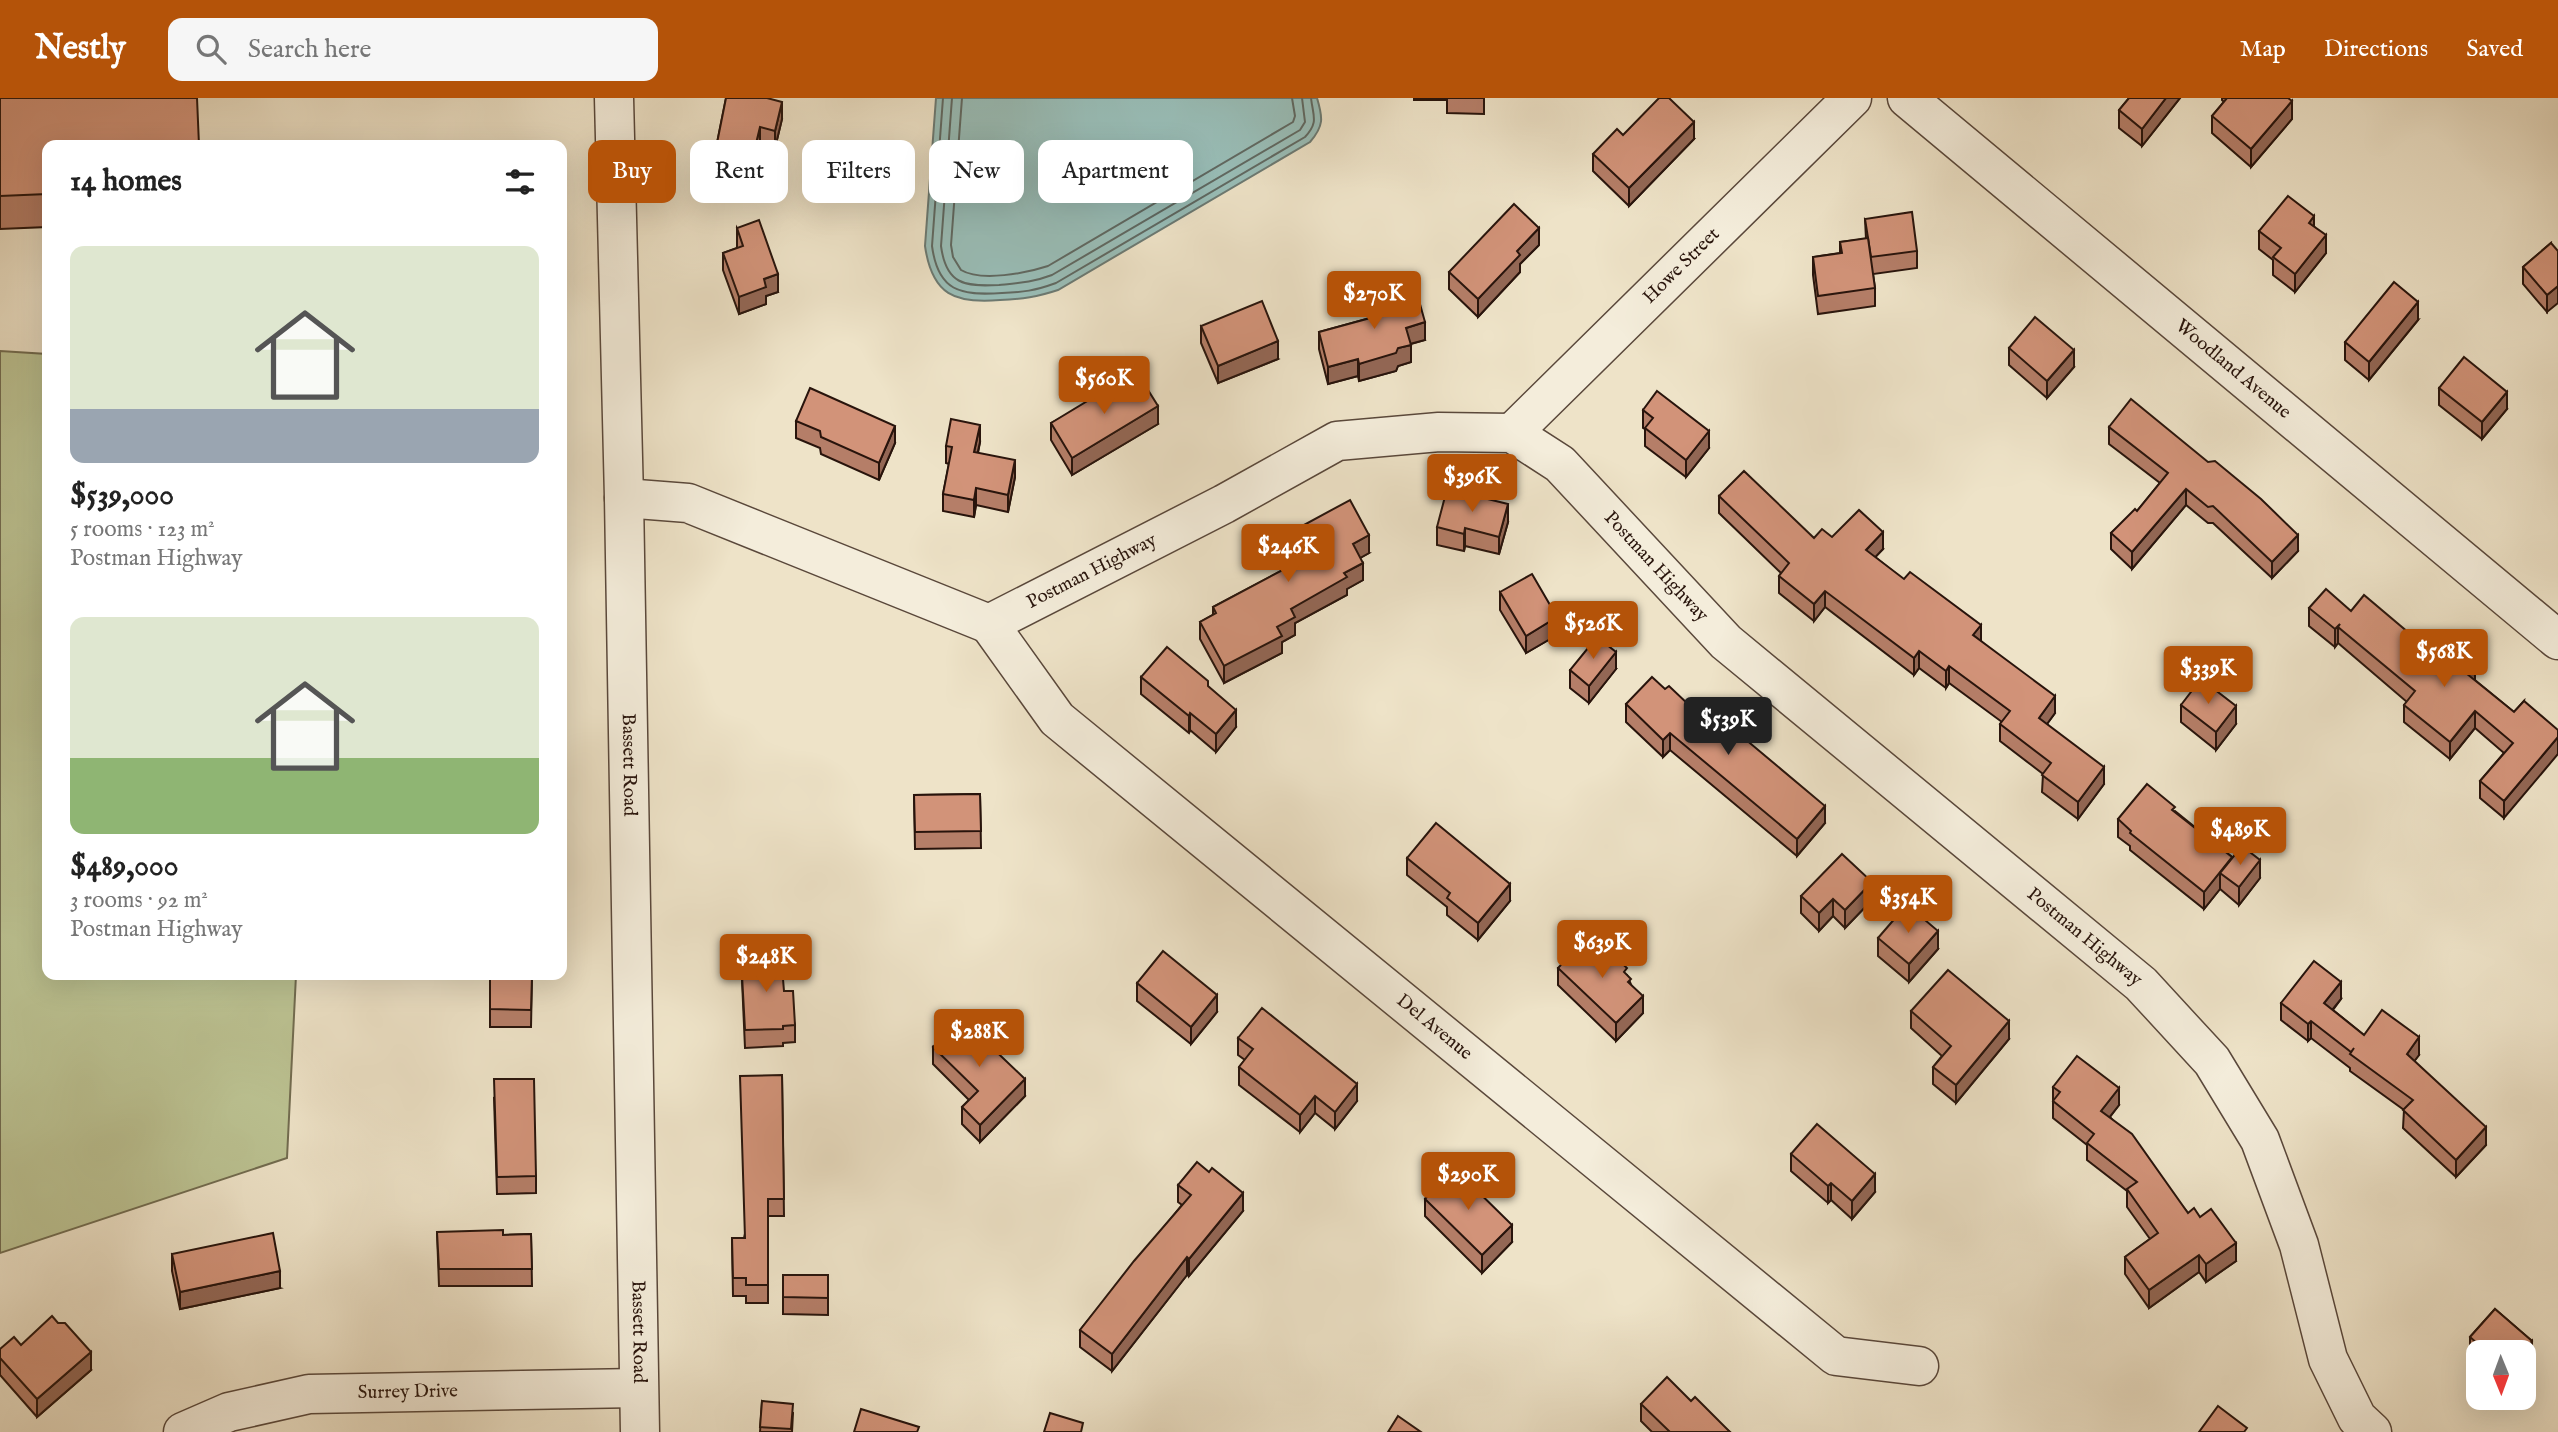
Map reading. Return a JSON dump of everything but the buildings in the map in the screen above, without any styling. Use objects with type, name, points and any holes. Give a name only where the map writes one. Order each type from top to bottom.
[{"type":"street","name":"Bassett Road","points":[[614,98],[624,498],[640,1432]]},
{"type":"street","name":"Howe Street","points":[[1512,433],[1852,98]]},
{"type":"street","name":"Woodland Avenue","points":[[1907,98],[2558,640]]},
{"type":"street","name":"Postman Highway","points":[[989,624],[1224,504],[1337,441],[1439,432],[1512,433],[1560,464],[1726,642],[2141,984],[2212,1061],[2260,1140],[2299,1245],[2328,1359],[2357,1418],[2372,1432]]},
{"type":"street","points":[[624,498],[688,503],[989,624]]},
{"type":"street","name":"Del Avenue","points":[[989,624],[1057,719],[1836,1356],[1919,1366]]},
{"type":"street","name":"Surrey Drive","points":[[183,1432],[229,1412],[309,1394],[638,1388]]},
{"type":"green space","points":[[0,351],[42,354],[42,980],[296,980],[287,1158],[0,1253]]},
{"type":"water","points":[[936,98],[1317,98],[1321,121],[1310,142],[1058,290],[1023,298],[984,301],[958,298],[940,286],[933,276],[925,246],[929,192],[929,203],[1024,203],[1024,140],[933,140]]}]
